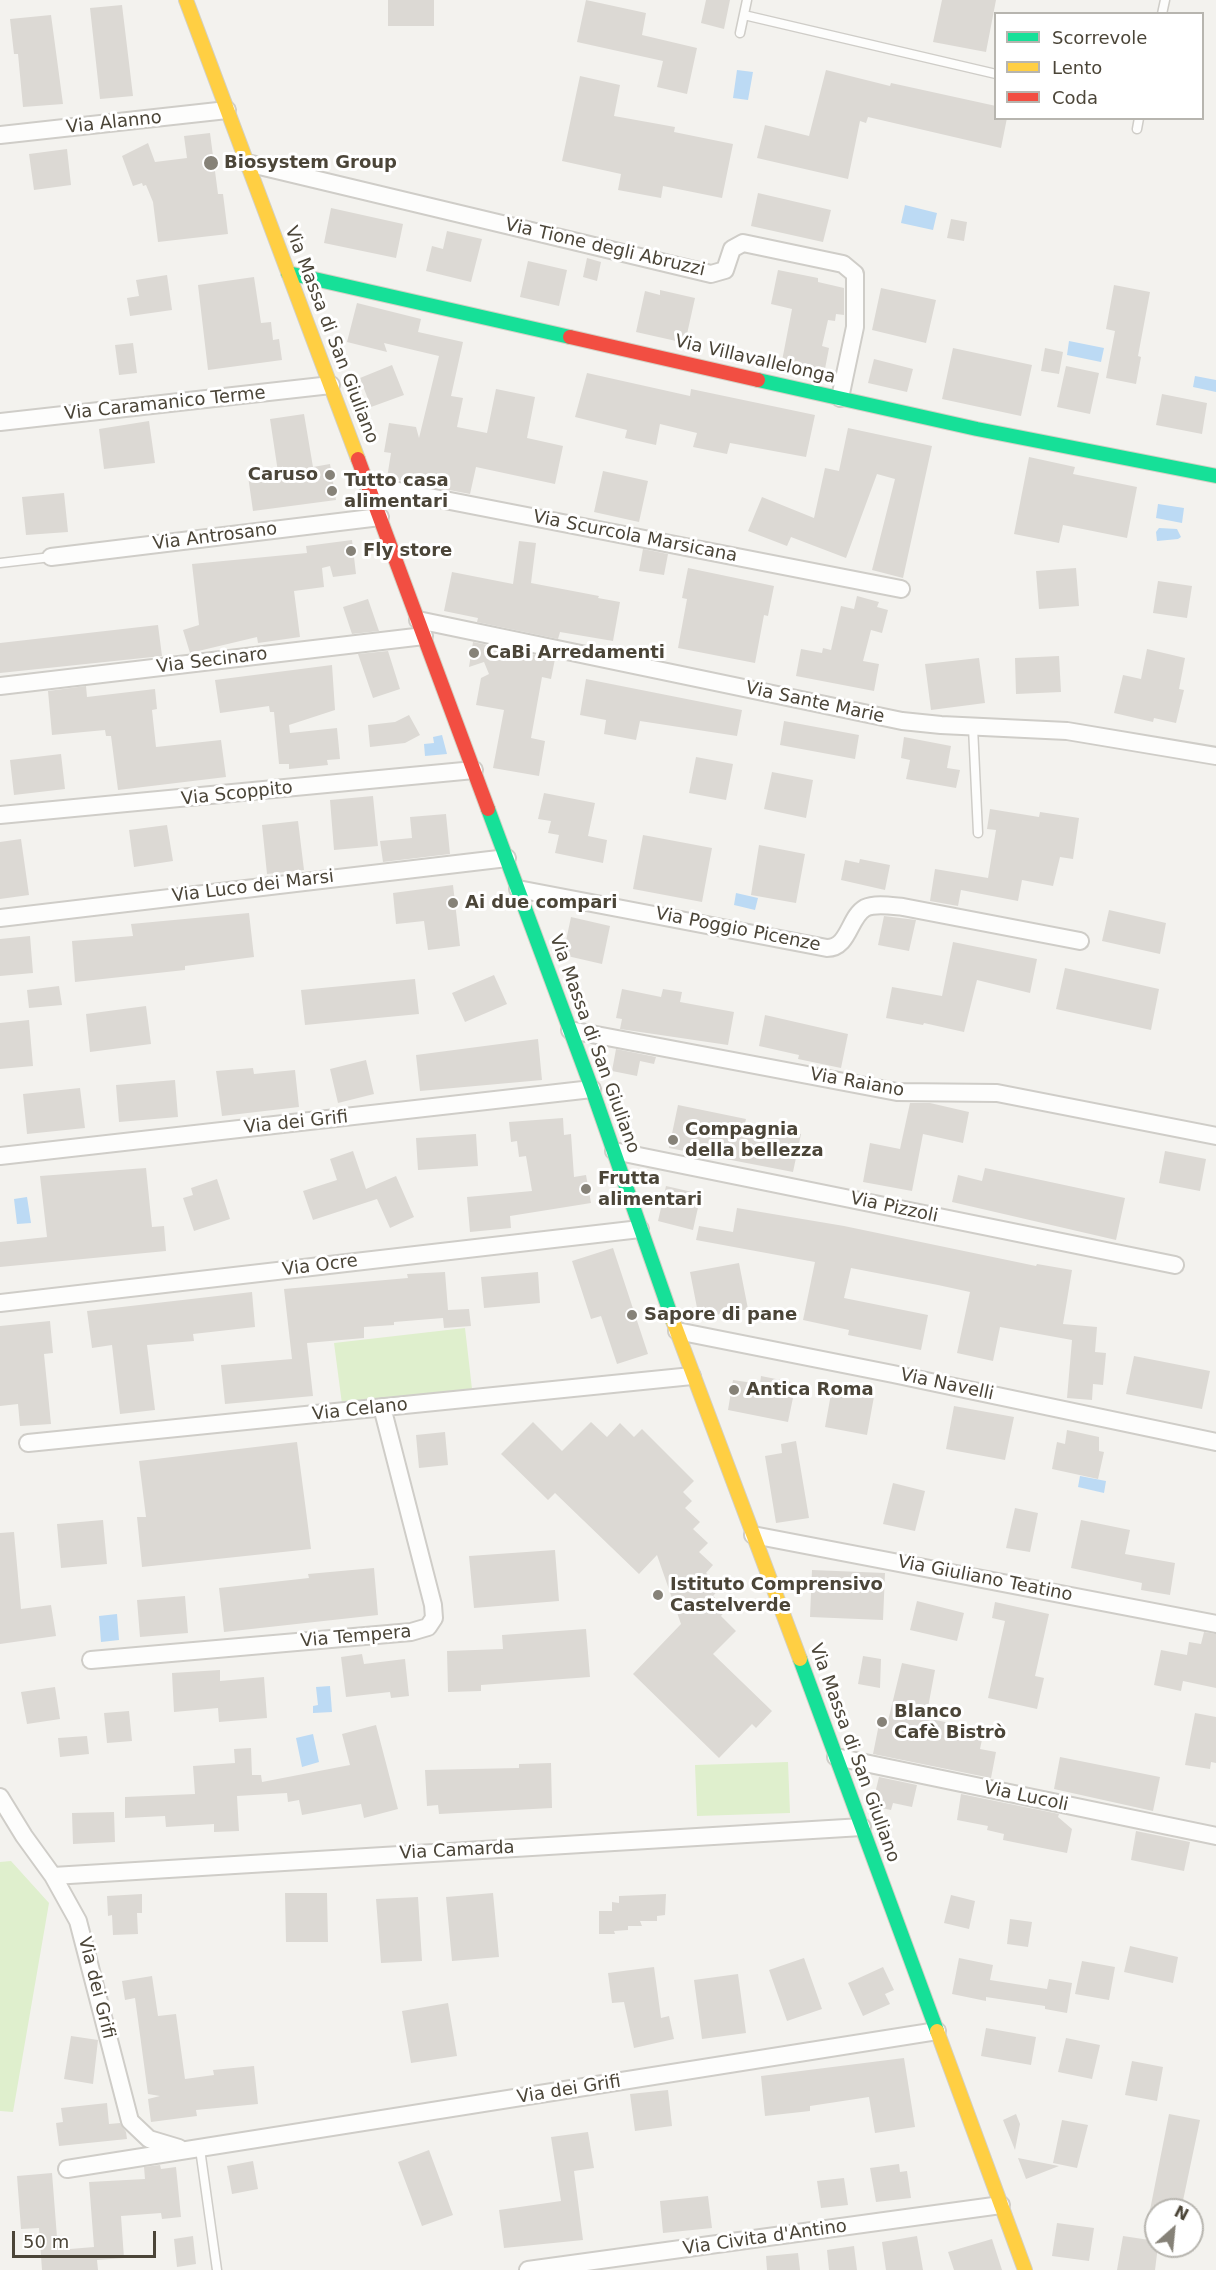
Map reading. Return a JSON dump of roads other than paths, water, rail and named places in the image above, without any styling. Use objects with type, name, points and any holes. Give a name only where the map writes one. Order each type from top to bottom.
[{"type":"street","name":"Via Massa di San Giuliano","points":[[186,0],[592,1089],[692,1376],[753,1534],[1001,2205],[1029,2269]]},
{"type":"street","name":"Via Alanno","points":[[0,135],[227,110]]},
{"type":"street","name":"Via Tione degli Abruzzi","points":[[247,164],[711,274],[725,270],[732,249],[742,243],[843,264],[855,274],[856,315],[840,398]]},
{"type":"street","name":"Via Villavallelonga","points":[[288,273],[977,429],[1216,476]]},
{"type":"street","name":"Via Caramanico Terme","points":[[0,422],[331,385]]},
{"type":"street","name":"Via Scurcola Marsicana","points":[[368,485],[902,589]]},
{"type":"street","name":"Via Antrosano","points":[[51,557],[380,517]]},
{"type":"street","name":"Via Secinaro","points":[[0,686],[421,628]]},
{"type":"street","name":"Via Sante Marie","points":[[421,628],[902,721],[1066,730],[1216,756]]},
{"type":"street","name":"Via Scoppito","points":[[0,815],[474,770]]},
{"type":"street","name":"Via Luco dei Marsi","points":[[0,918],[507,858]]},
{"type":"street","name":"Via Poggio Picenze","points":[[518,889],[827,948],[840,943],[861,911],[875,906],[903,907],[1080,941]]},
{"type":"street","name":"Via Raiano","points":[[570,1030],[897,1092],[967,1090],[997,1093],[1216,1136]]},
{"type":"street","name":"Via dei Grifi","points":[[0,1156],[592,1089]]},
{"type":"street","name":"Via Pizzoli","points":[[614,1151],[1175,1265]]},
{"type":"street","name":"Via Ocre","points":[[0,1303],[640,1229]]},
{"type":"street","name":"Via Navelli","points":[[676,1331],[1216,1442]]},
{"type":"street","name":"Via Celano","points":[[28,1443],[692,1376]]},
{"type":"street","name":"Via Tempera","points":[[91,1660],[411,1632],[428,1627],[434,1618],[434,1605],[382,1407]]},
{"type":"street","name":"Via Giuliano Teatino","points":[[753,1534],[1216,1624]]},
{"type":"street","name":"Via Lucoli","points":[[836,1757],[1216,1836]]},
{"type":"street","name":"Via dei Grifi","points":[[0,1797],[53,1876],[81,1928],[130,2121],[141,2134],[154,2142],[171,2147],[200,2149]]},
{"type":"street","name":"Via Camarda","points":[[53,1876],[862,1827]]},
{"type":"street","name":"Via dei Grifi","points":[[67,2169],[937,2031]]},
{"type":"street","name":"Via Civita d'Antino","points":[[528,2270],[1001,2205]]},
{"type":"lane","points":[[740,33],[747,0]]},
{"type":"lane","points":[[744,15],[994,74]]},
{"type":"lane","points":[[1137,129],[1139,120]]},
{"type":"lane","points":[[0,563],[51,557]]},
{"type":"lane","points":[[973,726],[978,833]]},
{"type":"lane","points":[[200,2149],[217,2270]]},
{"type":"water","points":[[737,70],[753,72],[748,100],[733,98]]},
{"type":"water","points":[[905,205],[937,213],[933,230],[901,223]]},
{"type":"water","points":[[1069,341],[1104,348],[1101,362],[1067,355]]},
{"type":"water","points":[[1195,376],[1216,380],[1216,392],[1193,387]]},
{"type":"water","points":[[1158,504],[1184,508],[1182,523],[1156,518]]},
{"type":"water","points":[[1159,528],[1177,529],[1181,537],[1157,541],[1156,532]]},
{"type":"water","points":[[442,735],[447,754],[425,756],[424,744],[434,743],[433,737]]},
{"type":"water","points":[[736,893],[758,898],[755,910],[734,905]]},
{"type":"water","points":[[27,1197],[31,1223],[17,1224],[14,1199]]},
{"type":"water","points":[[1080,1476],[1106,1481],[1104,1493],[1078,1487]]},
{"type":"water","points":[[117,1614],[119,1640],[101,1642],[99,1616]]},
{"type":"water","points":[[330,1686],[332,1712],[313,1713],[313,1706],[318,1705],[316,1687]]},
{"type":"water","points":[[313,1734],[319,1762],[302,1767],[296,1738]]},
{"type":"place","name":"Biosystem Group","points":[[211,163]]},
{"type":"place","name":"Caruso","points":[[330,475]]},
{"type":"place","name":"Tutto casa alimentari","points":[[332,491]]},
{"type":"place","name":"Fly store","points":[[351,551]]},
{"type":"place","name":"CaBi Arredamenti","points":[[474,653]]},
{"type":"place","name":"Ai due compari","points":[[453,903]]},
{"type":"place","name":"Compagnia della bellezza","points":[[673,1140]]},
{"type":"place","name":"Frutta alimentari","points":[[586,1189]]},
{"type":"place","name":"Sapore di pane","points":[[632,1315]]},
{"type":"place","name":"Antica Roma","points":[[734,1390]]},
{"type":"place","name":"Istituto Comprensivo Castelverde","points":[[658,1595]]},
{"type":"place","name":"Blanco Cafè Bistrò","points":[[882,1722]]}]
